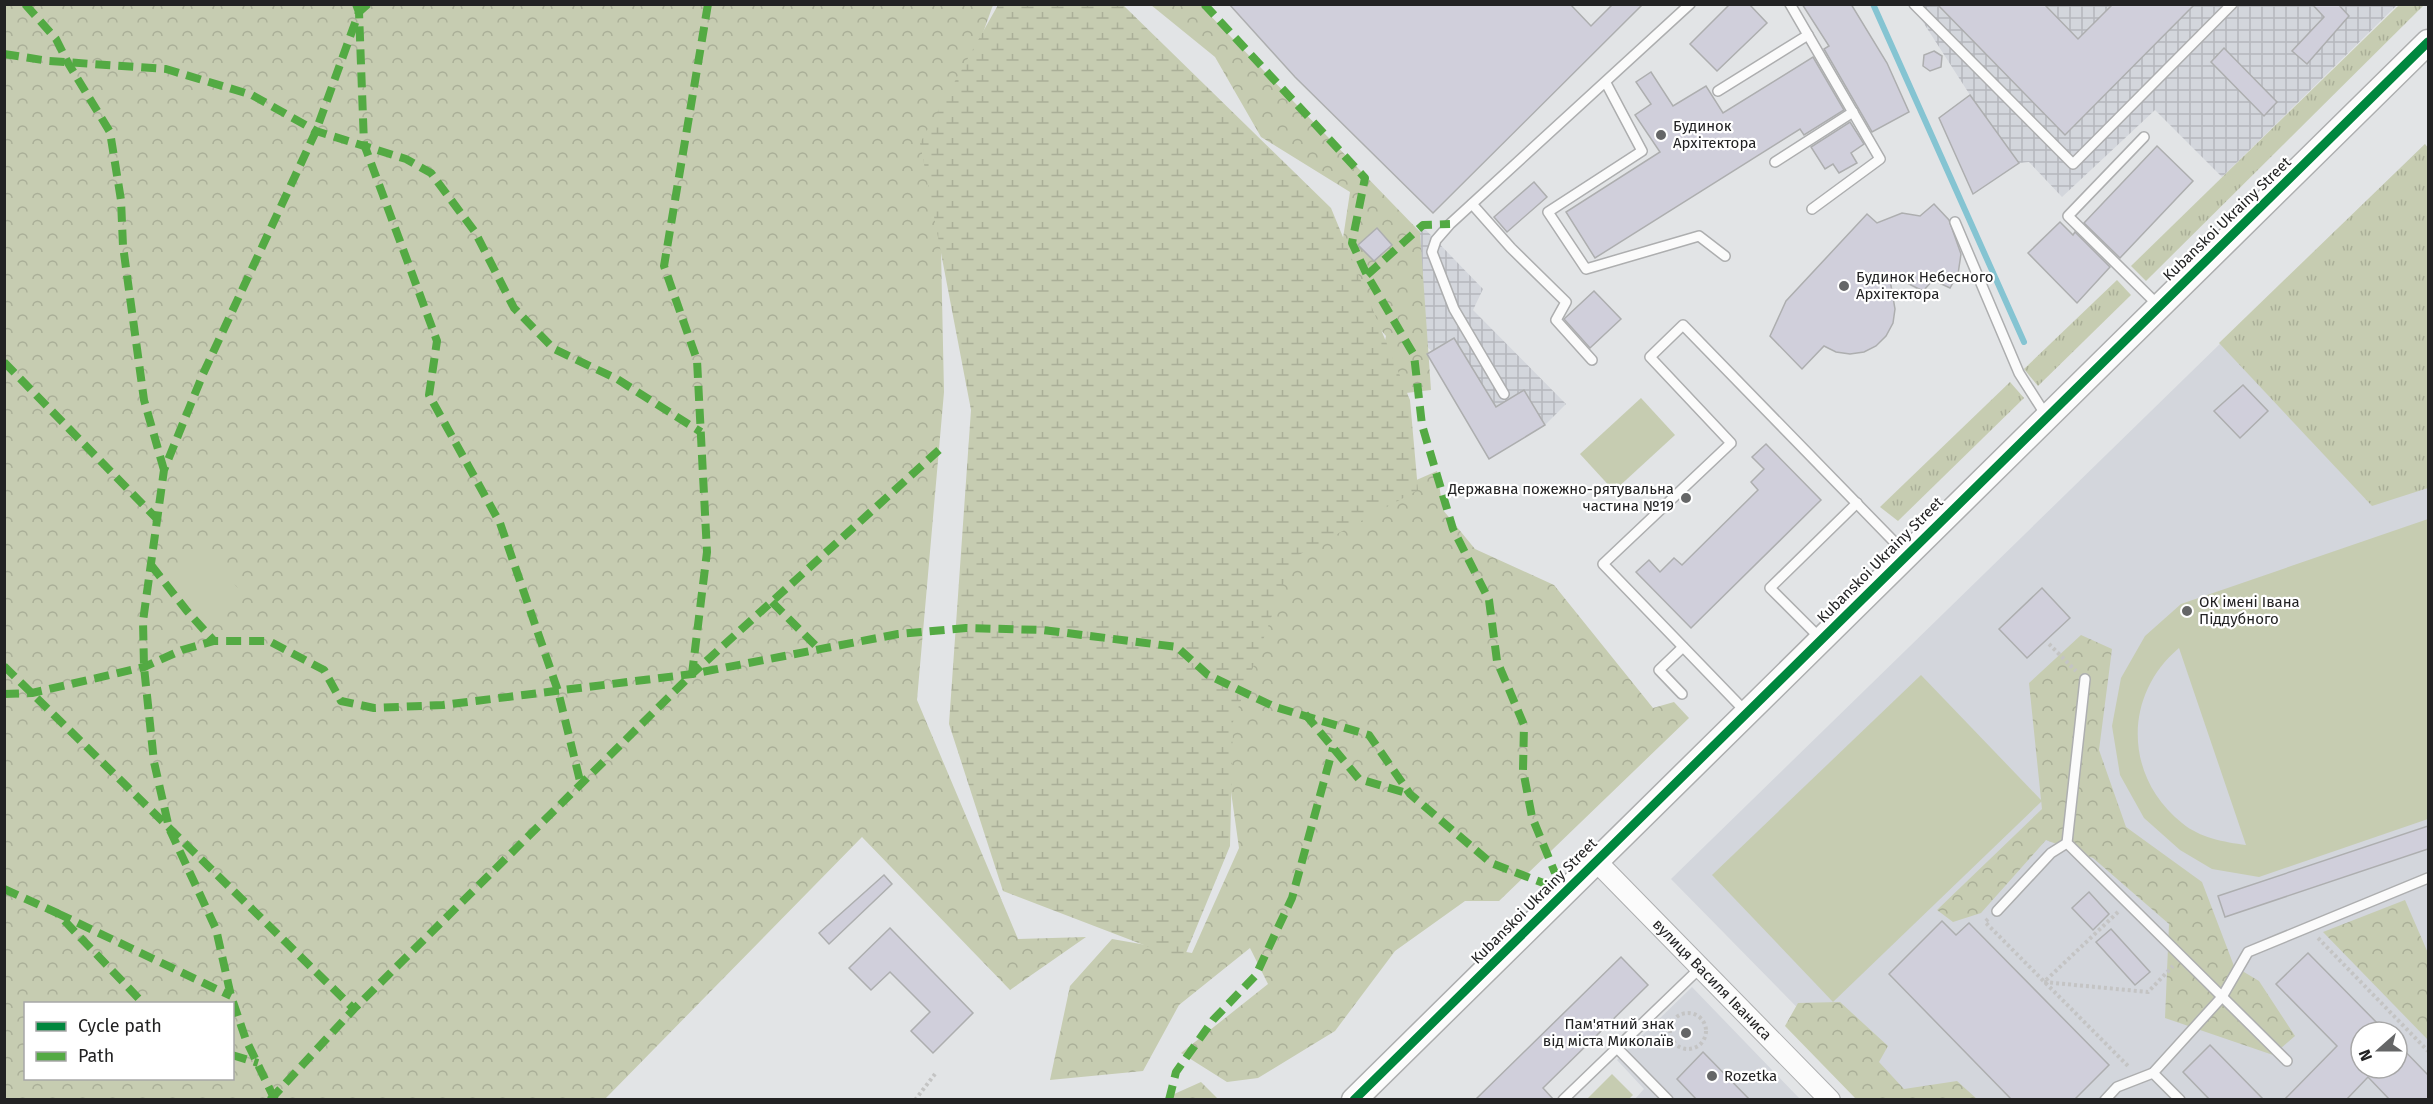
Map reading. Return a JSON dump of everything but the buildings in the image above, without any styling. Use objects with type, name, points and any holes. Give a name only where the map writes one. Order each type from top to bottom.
[{"type":"street","name":"Kubanskoi Ukrainy Street","points":[[1354,1100],[2428,42]]},
{"type":"street","name":"вулиця Василя Іваниса","points":[[1596,861],[1830,1100]]},
{"type":"lane","points":[[1504,394],[1454,309],[1432,252],[1436,240],[1472,204],[1690,4]]},
{"type":"lane","points":[[1790,4],[1880,159],[1812,209]]},
{"type":"lane","points":[[1914,4],[2073,164],[2232,4]]},
{"type":"lane","points":[[1718,91],[1808,35]]},
{"type":"lane","points":[[1606,82],[1642,151],[1548,212],[1586,269],[1699,236],[1725,256]]},
{"type":"lane","points":[[1775,162],[1853,112]]},
{"type":"lane","points":[[2144,137],[2068,216],[2160,306]]},
{"type":"lane","points":[[1472,204],[1511,248],[1566,302],[1556,320],[1592,360]]},
{"type":"lane","points":[[1955,222],[2019,373],[2047,417]]},
{"type":"lane","points":[[1746,712],[1603,564],[1731,443],[1650,357],[1683,325],[1907,555]]},
{"type":"lane","points":[[1821,640],[1770,588],[1857,503]]},
{"type":"lane","points":[[1682,694],[1659,670],[1683,647]]},
{"type":"lane","points":[[2067,843],[2085,680]]},
{"type":"lane","points":[[2067,843],[2287,1061]]},
{"type":"lane","points":[[1997,911],[2051,853],[2067,843]]},
{"type":"lane","points":[[2105,1100],[2117,1087],[2153,1072],[2222,997],[2248,952],[2428,878]]},
{"type":"lane","points":[[1563,1100],[1700,968]]},
{"type":"lane","points":[[1617,1048],[1668,1100]]},
{"type":"lane","points":[[2153,1072],[2180,1100]]},
{"type":"path","points":[[2049,644],[2085,680]]},
{"type":"path","points":[[2044,982],[2128,903]]},
{"type":"path","points":[[1997,911],[1985,922],[2140,1078]]},
{"type":"path","points":[[2307,927],[2428,1051]]},
{"type":"path","points":[[2044,982],[2148,992],[2181,957]]},
{"type":"path","points":[[1690,1012],[1702,1018],[1707,1032],[1701,1044],[1694,1049],[1678,1047],[1673,1041],[1670,1028],[1677,1016],[1690,1012]]},
{"type":"path","points":[[915,1100],[935,1074]]},
{"type":"shaded area","points":[[1912,5],[2397,5],[2222,177],[2155,110],[2062,197],[2029,162],[2019,163],[1970,95]]},
{"type":"shaded area","name":"ОК імені Івана Піддубного","points":[[2425,144],[2428,148],[2428,1099],[1887,1099],[1671,879]]},
{"type":"shaded area","points":[[1423,227],[1483,289],[1473,310],[1566,404],[1545,425],[1489,459],[1427,354],[1432,351],[1414,337],[1372,274]]},
{"type":"shaded area","points":[[1692,987],[1800,1099],[1635,1099],[1644,1089],[1617,1060]]},
{"type":"green space","points":[[5,5],[993,5],[939,155],[944,392],[917,700],[1018,939],[1086,937],[1010,990],[862,837],[605,1099],[5,1100]]},
{"type":"green space","points":[[998,5],[1123,5],[1331,208],[1410,400],[1418,490],[1293,558],[1233,722],[1230,846],[1183,960],[1003,891],[949,724],[971,410],[920,143]]},
{"type":"green space","points":[[1151,5],[1200,5],[1420,232],[1431,390],[1373,397],[1386,336],[1337,278],[1350,192],[1261,137],[1215,57]]},
{"type":"green space","points":[[2399,5],[2424,5],[2146,281],[2131,266]]},
{"type":"green space","points":[[2425,144],[2428,148],[2428,488],[2372,506],[2219,343]]},
{"type":"green space","points":[[2117,280],[2131,295],[2038,386],[2024,369]]},
{"type":"green space","points":[[2010,382],[2024,398],[1898,521],[1880,507]]},
{"type":"green space","points":[[1641,398],[1675,435],[1614,491],[1580,454]]},
{"type":"green space","points":[[1437,471],[1443,510],[1475,549],[1554,585],[1653,708],[1674,702],[1689,718],[1499,901],[1465,901],[1395,951],[1335,1031],[1258,1078],[1227,1082],[1181,1053],[1268,984],[1250,948],[1179,1005],[1143,1071],[1050,1080],[1070,986],[1112,939],[1192,953],[1239,848],[1222,728],[1291,535]]},
{"type":"green space","points":[[2428,519],[2428,819],[2259,877],[2212,869],[2180,850],[2144,818],[2120,775],[2112,726],[2121,678],[2145,636],[2181,604]],"holes":[[[2179,648],[2246,845],[2204,836],[2182,823],[2163,804],[2149,783],[2141,760],[2138,736],[2140,712],[2148,689],[2161,667]]]},
{"type":"green space","points":[[196,546],[244,594],[207,632],[159,584]]},
{"type":"green space","points":[[2081,635],[2112,649],[2099,750],[2126,827],[2202,882],[2234,966],[2259,981],[2295,1036],[2273,1055],[2165,1018],[2169,924],[2093,858],[2046,840],[1981,913],[1953,922],[1937,910],[2042,809],[2029,683]]},
{"type":"green space","points":[[1921,675],[2042,801],[1833,1002],[1712,875]]},
{"type":"green space","points":[[2405,900],[2428,953],[2428,1040],[2409,1020],[2323,932]]},
{"type":"green space","points":[[1840,1002],[1888,1046],[1879,1062],[1904,1089],[1957,1081],[1977,1099],[1856,1099],[1785,1026],[1798,1003]]},
{"type":"green space","points":[[1612,1074],[1633,1095],[1629,1099],[1587,1099]]},
{"type":"green space","points":[[1201,1082],[1218,1099],[1163,1099]]},
{"type":"waterway","points":[[1873,4],[2024,342]]},
{"type":"marked path","points":[[25,4],[56,39],[110,132],[121,200],[123,246],[144,400],[164,470]]},
{"type":"marked path","points":[[356,4],[359,12],[364,144],[437,341],[429,395],[500,523],[558,691],[581,785]]},
{"type":"marked path","points":[[233,1002],[216,929],[169,828],[154,762],[144,667],[143,621],[164,470],[203,374],[316,131],[359,12],[368,4]]},
{"type":"marked path","points":[[270,1100],[354,1009],[692,674],[707,552],[697,360],[664,266],[708,4]]},
{"type":"marked path","points":[[1204,4],[1365,178],[1352,243],[1367,275],[1414,355],[1422,425],[1453,529],[1489,600],[1497,661],[1524,725],[1523,770],[1532,817],[1555,873]]},
{"type":"marked path","points":[[4,54],[49,61],[166,69],[252,95],[316,131],[406,159],[431,173],[475,232],[514,308],[554,349],[617,379],[701,432]]},
{"type":"marked path","points":[[1367,275],[1423,225],[1450,224]]},
{"type":"marked path","points":[[4,362],[157,519]]},
{"type":"marked path","points":[[939,450],[692,674],[898,634],[966,628],[1043,630],[1177,647],[1208,675],[1275,707],[1369,735],[1410,794],[1491,863],[1546,884]]},
{"type":"marked path","points":[[151,565],[214,641]]},
{"type":"marked path","points":[[772,602],[821,651]]},
{"type":"marked path","points":[[4,694],[32,693],[144,667],[182,650],[214,641],[269,641],[324,670],[341,701],[374,708],[443,705],[692,674]]},
{"type":"marked path","points":[[4,666],[354,1009]]},
{"type":"marked path","points":[[1305,714],[1359,779],[1410,794]]},
{"type":"marked path","points":[[1169,1100],[1176,1072],[1213,1020],[1256,975],[1292,898],[1333,748]]},
{"type":"marked path","points":[[4,889],[57,913],[142,1002]]},
{"type":"marked path","points":[[57,913],[231,996]]},
{"type":"marked path","points":[[234,1005],[246,1040],[275,1100]]},
{"type":"marked path","points":[[234,1056],[258,1063]]},
{"type":"cycle path","points":[[1354,1100],[2428,42]]},
{"type":"place","name":"Будинок Архітектора","points":[[1661,135]]},
{"type":"place","name":"Будинок Небесного Архітектора","points":[[1844,286]]},
{"type":"place","name":"Державна пожежно-рятувальна частина №19","points":[[1686,498]]},
{"type":"place","name":"ОК імені Івана Піддубного","points":[[2187,611]]},
{"type":"place","name":"Пам'ятний знак від міста Миколаїв","points":[[1686,1033]]},
{"type":"place","name":"Rozetka","points":[[1712,1076]]}]
